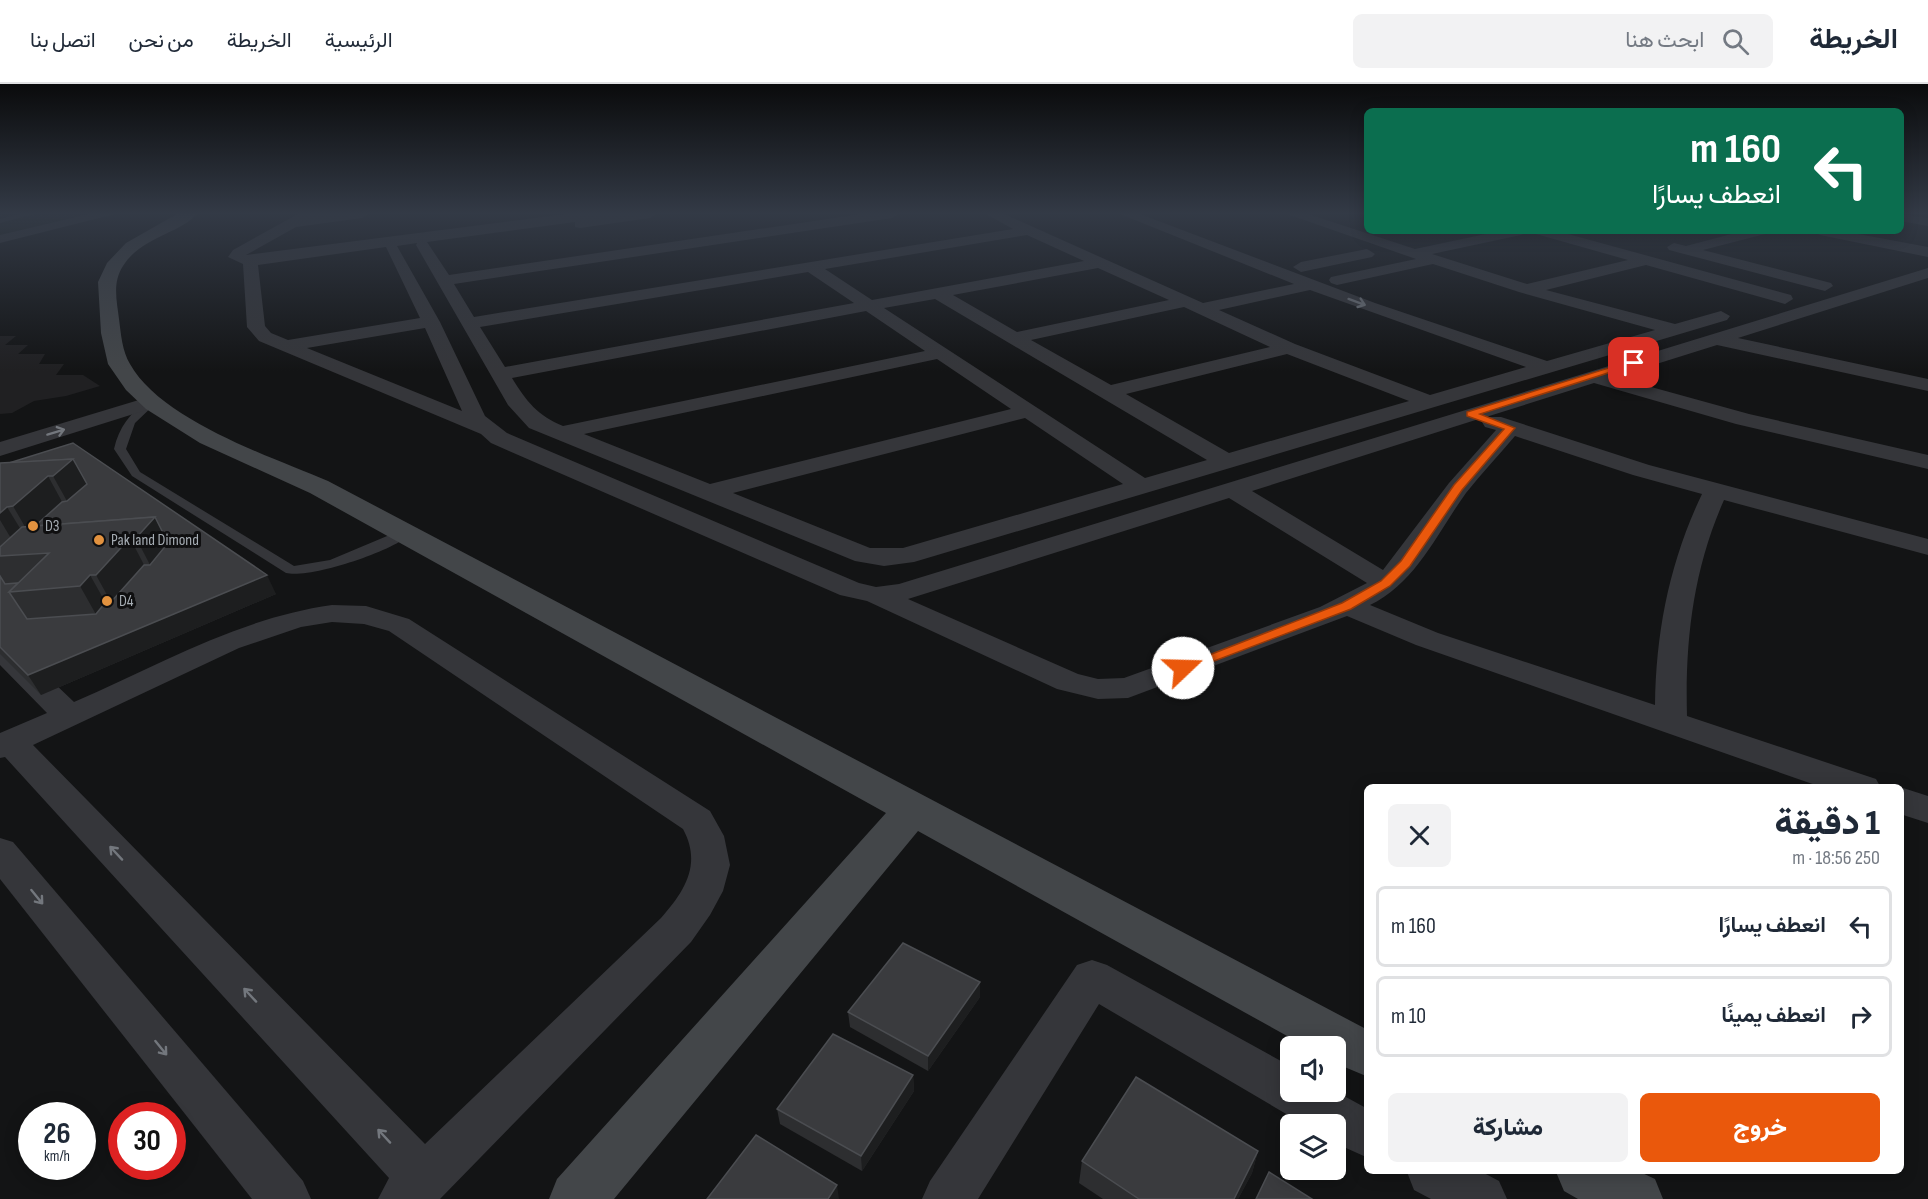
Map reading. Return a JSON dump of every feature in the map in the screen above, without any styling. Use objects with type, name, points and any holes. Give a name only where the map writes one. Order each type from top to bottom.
[{"type":"street","points":[[115,266],[108,279],[107,289],[115,352],[127,376],[144,395],[184,423],[319,488],[1364,1053]]},
{"type":"street","points":[[250,266],[256,327],[265,338],[486,429],[508,442],[850,590],[876,595],[1083,687],[1113,690],[1142,684],[1347,606],[1386,583],[1405,564],[1458,488],[1510,428]]},
{"type":"street","points":[[401,266],[431,322],[470,409],[486,429]]},
{"type":"street","points":[[435,266],[523,411],[537,423],[864,555],[884,558],[905,556],[1569,359],[1785,299],[1887,266]]},
{"type":"street","points":[[444,281],[544,266]]},
{"type":"street","points":[[470,323],[817,266]]},
{"type":"street","points":[[501,374],[1083,266]]},
{"type":"street","points":[[1106,266],[1288,348],[1427,401]]},
{"type":"street","points":[[1261,266],[1545,367]]},
{"type":"street","points":[[1301,267],[1306,266]]},
{"type":"street","points":[[1337,280],[1404,266]]},
{"type":"street","points":[[1452,266],[1525,289],[1673,329]]},
{"type":"street","points":[[1525,289],[1622,266]]},
{"type":"street","points":[[1668,266],[1785,299]]},
{"type":"street","points":[[1748,266],[1825,286]]},
{"type":"street","points":[[811,267],[1141,486]]},
{"type":"street","points":[[1301,267],[1445,319],[1569,359]]},
{"type":"street","points":[[1244,279],[1277,272]]},
{"type":"street","points":[[876,595],[902,592],[1230,488],[1928,273]]},
{"type":"street","points":[[1014,338],[1312,285]]},
{"type":"street","points":[[1168,295],[1201,288]]},
{"type":"street","points":[[937,293],[1226,461]]},
{"type":"street","points":[[284,346],[431,322]]},
{"type":"street","points":[[1716,339],[1926,383]]},
{"type":"street","points":[[1109,392],[1288,348]]},
{"type":"street","points":[[559,433],[940,353]]},
{"type":"street","points":[[1614,369],[1760,409],[1928,447]]},
{"type":"street","points":[[1591,376],[1744,419],[1928,462]]},
{"type":"street","points":[[0,430],[144,395]]},
{"type":"street","points":[[0,449],[144,395]]},
{"type":"street","points":[[709,492],[1029,411]]},
{"type":"street","points":[[1470,414],[1716,491],[1928,547]]},
{"type":"street","points":[[1230,488],[1386,583]]},
{"type":"street","points":[[1671,722],[1670,660],[1680,585],[1689,550],[1716,491]]},
{"type":"street","points":[[1347,606],[1427,639],[1851,784]]},
{"type":"street","points":[[360,613],[382,617],[399,625],[698,820],[709,838],[712,859],[708,883],[696,906],[676,930],[414,1189],[5,744],[70,717],[247,635],[276,624],[306,616],[360,613]]},
{"type":"street","points":[[0,648],[70,717]]},
{"type":"street","points":[[1904,801],[1928,810]]},
{"type":"street","points":[[577,1199],[912,810]]},
{"type":"street","points":[[0,852],[285,1199]]},
{"type":"street","points":[[948,1199],[1092,978],[1280,1085]]},
{"type":"street","points":[[1310,1102],[1364,1133]]},
{"type":"street","points":[[1436,1174],[1481,1199]]},
{"type":"street","points":[[1588,1174],[1635,1199]]},
{"type":"lane","points":[[144,395],[123,430],[120,449],[136,474],[291,570],[310,570],[340,563],[404,534]]},
{"type":"shaded area","points":[[0,336],[16,336],[5,345],[28,345],[18,354],[45,354],[39,364],[64,364],[56,375],[83,375],[100,386],[66,396],[34,401],[12,413],[0,414]]},
{"type":"building","points":[[73,443],[267,575],[28,675],[0,647],[0,576],[5,584],[18,583],[9,592],[27,619],[96,614],[105,603],[111,602],[144,565],[150,565],[168,543],[155,517],[35,526],[87,484],[73,459],[9,463]]},
{"type":"building","points":[[73,459],[53,476],[48,476],[13,506],[7,507],[0,513],[0,463]]},
{"type":"building","points":[[155,517],[136,538],[130,538],[96,575],[90,575],[80,586],[9,592],[49,553],[0,556],[0,547],[22,527]]},
{"type":"building","points":[[903,943],[980,982],[928,1056],[848,1012]]},
{"type":"building","points":[[833,1034],[913,1075],[861,1156],[777,1109]]},
{"type":"building","points":[[1136,1077],[1258,1151],[1234,1199],[1139,1199],[1082,1161]]},
{"type":"building","points":[[756,1135],[837,1185],[828,1199],[707,1199]]},
{"type":"building","points":[[1269,1172],[1312,1199],[1256,1199]]},
{"type":"place","name":"D3","points":[[33,526]]},
{"type":"place","name":"Pak land Dimond","points":[[99,540]]},
{"type":"place","name":"D4","points":[[107,601]]},
{"type":"route","points":[[1183,668],[1347,606],[1386,583],[1405,564],[1458,488],[1510,428],[1470,414],[1634,363]]}]
